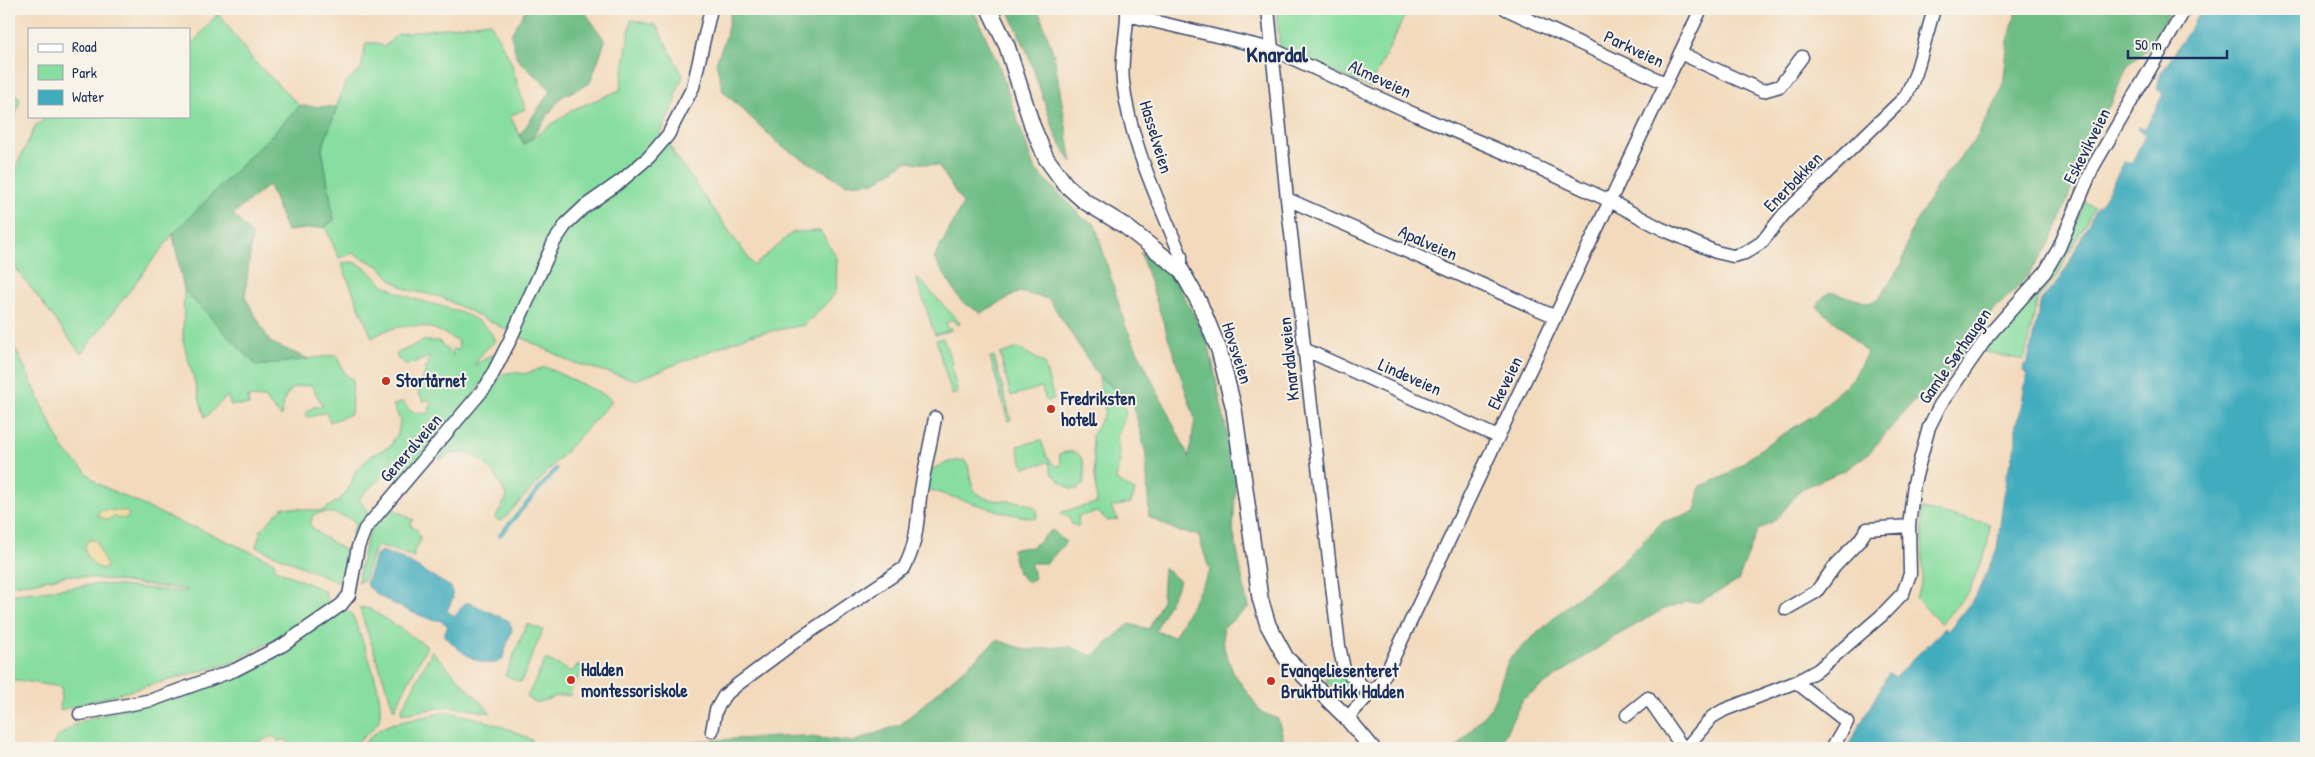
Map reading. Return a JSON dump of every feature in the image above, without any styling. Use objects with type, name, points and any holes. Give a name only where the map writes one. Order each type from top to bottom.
[{"type":"street","name":"Generalveien","points":[[80,714],[152,700],[235,670],[283,646],[341,605],[349,595],[358,547],[365,529],[487,385],[509,342],[554,242],[567,223],[584,207],[621,181],[649,157],[668,135],[693,87],[711,9]]},
{"type":"street","name":"Hovsveien","points":[[989,9],[1007,46],[1032,125],[1046,158],[1065,184],[1084,201],[1125,226],[1180,270],[1199,302],[1226,371],[1242,457],[1260,598],[1268,625],[1286,658],[1347,718],[1372,748]]},
{"type":"street","name":"Knardalveien","points":[[1268,9],[1287,199],[1342,662],[1344,669],[1370,693]]},
{"type":"street","name":"Parkveien","points":[[1506,9],[1665,83]]},
{"type":"street","name":"Ekeveien","points":[[1347,718],[1380,683],[1389,667],[1701,9]]},
{"type":"street","name":"Enerbakken","points":[[1610,201],[1662,229],[1716,252],[1733,256],[1745,254],[1754,248],[1847,151],[1906,96],[1916,73],[1934,9]]},
{"type":"street","name":"Eskevikveien","points":[[2020,299],[2045,272],[2059,248],[2097,159],[2185,9]]},
{"type":"street","name":"Hasselveien","points":[[1127,12],[1123,48],[1123,79],[1128,113],[1137,147],[1181,256],[1180,270]]},
{"type":"street","name":"Almeveien","points":[[1127,12],[1272,49],[1610,201]]},
{"type":"street","points":[[1680,53],[1763,92],[1780,86],[1802,57]]},
{"type":"street","name":"Apalveien","points":[[1287,199],[1556,317]]},
{"type":"street","name":"Gamle Sørhaugen","points":[[1685,748],[1712,717],[1724,710],[1796,682],[1818,670],[1839,654],[1903,593],[1910,574],[1909,526],[1914,483],[1929,427],[1940,405],[1988,336],[2020,299]]},
{"type":"street","name":"Lindeveien","points":[[1306,350],[1498,437]]},
{"type":"street","points":[[712,731],[716,710],[724,696],[736,685],[796,641],[904,568],[916,538],[921,491],[935,418]]},
{"type":"street","points":[[1786,609],[1816,592],[1835,566],[1859,541],[1867,529],[1909,526]]},
{"type":"street","points":[[1796,682],[1847,722],[1832,748]]},
{"type":"street","points":[[1627,715],[1648,698],[1685,748]]},
{"type":"green space","points":[[526,9],[583,9],[605,41],[590,83],[561,97],[531,139],[524,144],[520,135],[551,90],[517,59],[511,34]]},
{"type":"green space","points":[[731,9],[973,9],[999,66],[1034,168],[1084,219],[1095,224],[1125,325],[1189,457],[1195,419],[1140,251],[1171,270],[1209,346],[1236,477],[1233,530],[1248,608],[1223,628],[1224,648],[1233,672],[1261,712],[1278,719],[1286,748],[645,748],[712,740],[802,736],[853,742],[901,724],[997,640],[1026,650],[1068,646],[1093,656],[1129,624],[1149,629],[1162,601],[1164,568],[1180,581],[1155,631],[1174,637],[1210,571],[1198,534],[1180,532],[1149,517],[1146,454],[1133,403],[1099,377],[1049,299],[1019,292],[981,313],[961,301],[934,258],[963,204],[939,166],[907,161],[875,182],[846,184],[781,146],[723,91],[716,62],[726,37]]},
{"type":"green space","points":[[1008,9],[1038,9],[1054,55],[1072,163],[1056,136],[1028,54]]},
{"type":"green space","points":[[1276,9],[1408,9],[1370,88],[1280,48]]},
{"type":"green space","points":[[2017,9],[2172,9],[2146,50],[2128,65],[2111,103],[2092,130],[2085,156],[2058,226],[2047,248],[2030,273],[1984,319],[1971,343],[1935,393],[1913,402],[1869,453],[1847,469],[1801,489],[1777,519],[1757,531],[1738,581],[1699,602],[1686,602],[1662,610],[1611,639],[1523,699],[1498,748],[1456,748],[1492,706],[1509,659],[1567,606],[1617,567],[1662,522],[1696,512],[1699,487],[1727,475],[1766,445],[1814,415],[1854,377],[1867,353],[1844,329],[1817,307],[1823,297],[1830,292],[1869,303],[1879,298],[1902,264],[1911,231],[1939,183],[1977,137],[2003,87],[2008,41]]},
{"type":"green space","points":[[218,13],[253,60],[300,106],[173,234],[81,354],[9,259],[9,181],[36,125],[47,118],[190,118],[190,47]]},
{"type":"green space","points":[[631,20],[656,25],[683,76],[675,95],[677,98],[660,134],[666,142],[668,140],[674,154],[754,266],[793,232],[820,231],[837,258],[836,293],[805,325],[750,335],[636,380],[571,362],[441,297],[408,290],[393,281],[380,267],[353,253],[339,258],[325,227],[334,220],[322,149],[345,83],[361,69],[366,43],[376,43],[384,47],[398,34],[490,22],[511,62],[525,109],[510,116],[524,144],[572,110],[620,90]]},
{"type":"green space","points":[[9,83],[20,100],[9,138]]},
{"type":"green space","points":[[300,106],[337,107],[322,149],[334,220],[325,227],[287,231],[269,185],[233,214],[252,235],[245,297],[270,342],[308,359],[257,366],[184,290],[173,234]]},
{"type":"green space","points":[[2085,202],[2094,207],[2057,276],[2038,298],[2024,360],[1982,351],[2009,318],[2043,287],[2066,247]]},
{"type":"green space","points":[[352,262],[365,268],[383,284],[399,293],[455,310],[480,322],[495,341],[484,351],[474,366],[491,355],[495,356],[490,369],[469,401],[402,478],[397,479],[388,471],[363,494],[359,500],[369,514],[355,537],[352,533],[356,523],[351,520],[341,515],[330,513],[313,515],[310,525],[322,536],[349,553],[342,578],[336,581],[256,547],[261,530],[283,507],[321,511],[341,499],[351,485],[355,471],[371,456],[392,445],[393,439],[398,435],[400,420],[393,405],[403,402],[411,412],[428,414],[431,403],[429,399],[424,402],[418,393],[430,357],[407,365],[398,359],[396,354],[423,341],[439,341],[453,356],[452,349],[459,350],[458,341],[437,330],[421,326],[395,328],[372,338],[341,263]]},
{"type":"green space","points":[[917,277],[960,323],[959,325],[953,320],[946,322],[948,329],[951,328],[951,330],[935,335]]},
{"type":"green space","points":[[184,290],[257,366],[336,355],[345,374],[353,380],[351,414],[330,422],[326,412],[310,417],[304,415],[313,407],[323,406],[311,385],[294,387],[285,397],[281,417],[264,398],[248,397],[249,405],[231,405],[227,396],[205,418],[183,341]]},
{"type":"green space","points":[[9,335],[63,449],[98,484],[194,529],[195,527],[274,562],[275,569],[325,591],[328,605],[276,639],[231,663],[60,710],[62,687],[9,679],[9,595],[99,584],[186,592],[188,590],[69,575],[31,583],[9,585]]},
{"type":"green space","points":[[943,338],[953,365],[951,366],[958,393],[952,395],[936,340]]},
{"type":"green space","points":[[1018,348],[1044,363],[1054,399],[1046,401],[1042,387],[1011,396],[1000,354]]},
{"type":"green space","points":[[994,356],[1011,420],[1008,421],[990,357]]},
{"type":"green space","points":[[545,367],[605,395],[612,401],[501,522],[495,518],[507,497],[489,468],[472,455],[462,453],[451,454],[440,460],[436,456],[503,374],[514,372],[524,374]]},
{"type":"green space","points":[[1099,377],[1119,392],[1126,413],[1117,436],[1120,459],[1116,480],[1135,491],[1131,503],[1111,507],[1118,519],[1108,521],[1098,512],[1078,516],[1079,527],[1072,524],[1068,516],[1061,515],[1062,512],[1097,503],[1092,436],[1105,412]]},
{"type":"green space","points":[[1041,440],[1047,457],[1057,467],[1061,464],[1059,454],[1074,452],[1079,455],[1084,464],[1083,485],[1077,489],[1071,489],[1065,485],[1052,474],[1049,462],[1024,468],[1017,446]]},
{"type":"green space","points":[[965,460],[975,492],[994,500],[1026,503],[1038,511],[1036,519],[1001,512],[927,489],[929,470],[949,462]]},
{"type":"green space","points":[[391,508],[414,520],[411,522],[411,527],[416,529],[420,540],[414,550],[414,557],[379,545],[374,550],[364,580],[358,582],[361,563],[371,529],[383,513]]},
{"type":"green space","points":[[1922,509],[1990,524],[1987,548],[1968,593],[1941,624],[1916,598],[1923,576]]},
{"type":"green space","points":[[1052,530],[1066,542],[1047,563],[1030,563],[1035,578],[1028,583],[1018,573],[1012,549],[1032,547]]},
{"type":"green space","points":[[359,607],[370,609],[427,646],[394,710]]},
{"type":"green space","points":[[345,609],[352,614],[366,651],[376,682],[380,709],[379,719],[374,727],[349,748],[292,748],[286,739],[278,741],[273,736],[249,746],[249,748],[53,748],[57,738],[74,725],[88,719],[175,695]]},
{"type":"green space","points":[[527,624],[543,630],[521,682],[505,676]]},
{"type":"green space","points":[[432,651],[491,713],[449,706],[402,714],[401,711]]},
{"type":"green space","points":[[546,659],[572,672],[577,665],[584,668],[570,692],[571,695],[558,696],[536,703],[527,697]]},
{"type":"green space","points":[[1337,668],[1355,690],[1356,694],[1353,700],[1344,696],[1326,681],[1333,670]]},
{"type":"green space","points":[[447,712],[480,719],[512,730],[532,740],[533,748],[358,748],[380,729],[391,724]]},
{"type":"sand","points":[[100,510],[126,511],[129,515],[125,519],[114,517],[107,520],[97,515]]},
{"type":"sand","points":[[89,540],[97,542],[107,565],[104,569],[93,564],[88,557],[85,545]]},
{"type":"water","points":[[2203,9],[2306,9],[2306,748],[1847,748],[1889,673],[1895,677],[1945,628],[1948,631],[1976,596],[1997,549],[2006,478],[2016,443],[2016,423],[2020,414],[2027,373],[2023,371],[2024,365],[2027,365],[2041,300],[2066,269],[2097,206],[2099,207],[2125,161],[2131,164],[2146,134],[2138,129],[2139,127],[2145,130],[2163,94],[2157,89],[2160,75]]},
{"type":"water","points":[[381,551],[403,559],[451,587],[453,598],[447,611],[455,616],[465,603],[471,603],[509,621],[512,629],[502,660],[495,663],[487,663],[470,657],[455,646],[444,634],[448,626],[445,623],[420,616],[384,598],[370,588],[366,583],[376,555]]},
{"type":"waterway","points":[[500,535],[556,469]]},
{"type":"place","name":"Stortårnet","points":[[386,381]]},
{"type":"place","name":"Fredriksten hotell","points":[[1051,409]]},
{"type":"place","name":"Halden montessoriskole","points":[[571,680]]},
{"type":"place","name":"Evangeliesenteret Bruktbutikk Halden","points":[[1271,681]]},
{"type":"district","name":"Knardal","points":[[1277,54]]}]
